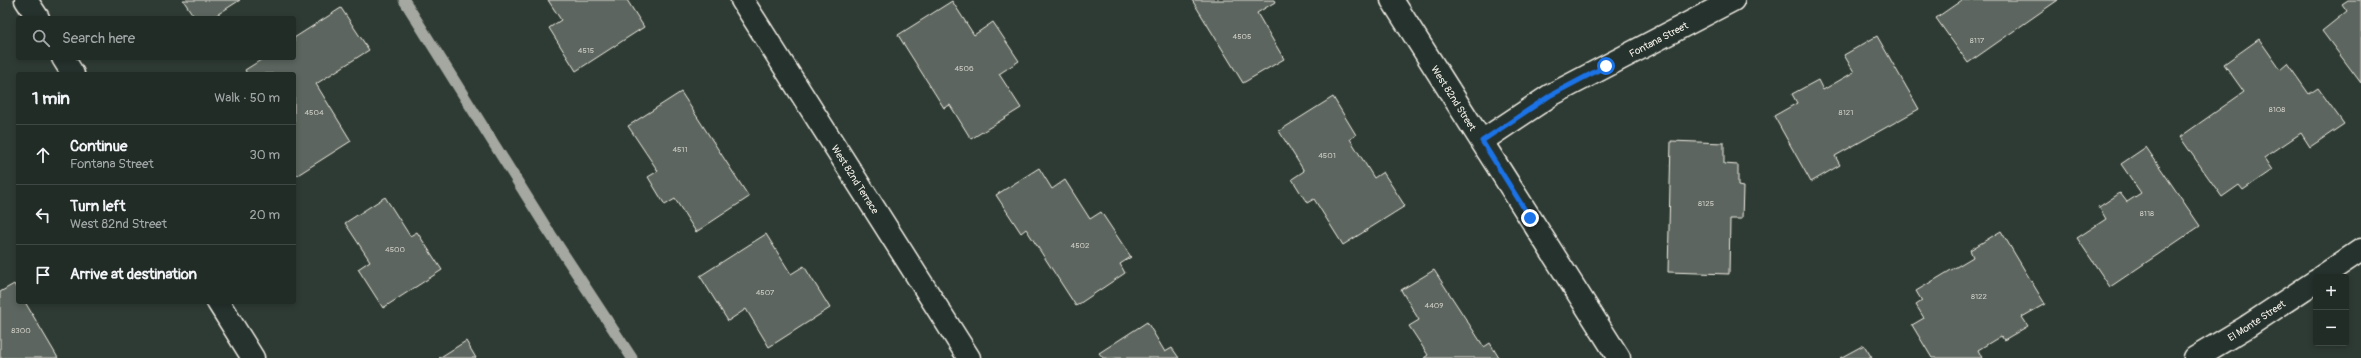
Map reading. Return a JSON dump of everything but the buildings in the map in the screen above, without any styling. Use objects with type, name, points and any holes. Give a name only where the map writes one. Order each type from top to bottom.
[{"type":"street","points":[[26,0],[37,16]]},
{"type":"street","name":"West 82nd Terrace","points":[[742,0],[969,358]]},
{"type":"street","name":"West 82nd Street","points":[[1392,0],[1619,358]]},
{"type":"street","name":"Fontana Street","points":[[1482,141],[1551,95],[1733,0]]},
{"type":"street","points":[[64,60],[72,72]]},
{"type":"street","points":[[2325,274],[2361,250]]},
{"type":"street","name":"El Monte Street","points":[[2195,358],[2245,328],[2313,282]]},
{"type":"street","points":[[219,304],[253,358]]},
{"type":"waterway","points":[[404,0],[544,224],[632,358]]},
{"type":"route","points":[[1530,218],[1482,141],[1551,95],[1606,66]]}]
